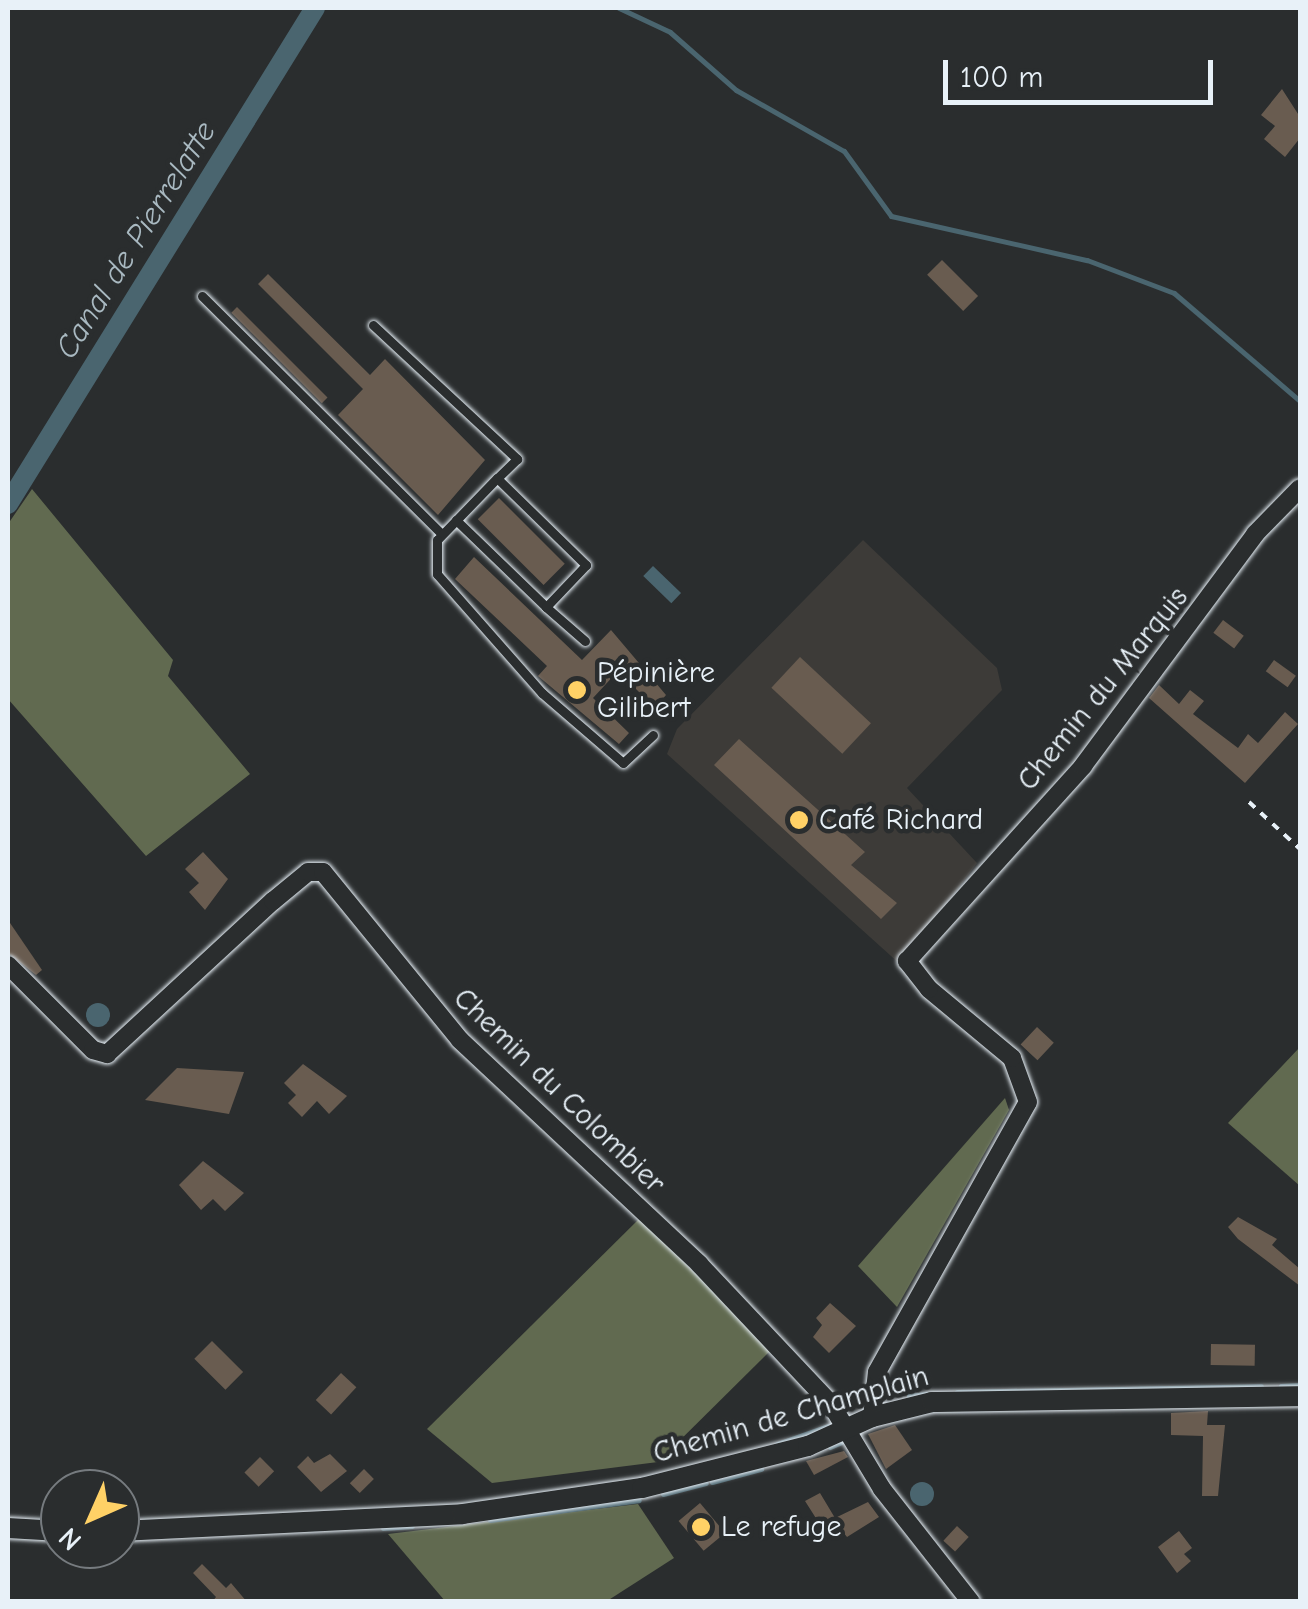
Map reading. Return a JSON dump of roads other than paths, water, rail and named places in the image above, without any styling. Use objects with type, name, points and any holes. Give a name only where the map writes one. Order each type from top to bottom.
[{"type":"street","name":"Chemin du Marquis","points":[[872,1417],[877,1372],[1028,1102],[1012,1058],[929,989],[907,961],[1083,766],[1255,534],[1300,488]]},
{"type":"street","name":"Chemin du Colombier","points":[[8,966],[93,1050],[108,1054],[273,901],[308,872],[323,872],[460,1040],[699,1264],[850,1429]]},
{"type":"street","name":"Chemin de Champlain","points":[[140,1530],[463,1514],[553,1502],[723,1470],[850,1429],[872,1417],[932,1402],[1300,1396]]},
{"type":"street","points":[[850,1429],[882,1489],[971,1602]]},
{"type":"street","points":[[8,1528],[40,1530]]},
{"type":"lane","points":[[202,296],[442,534]]},
{"type":"lane","points":[[373,324],[517,459],[442,534],[438,574],[542,693],[623,763],[653,735]]},
{"type":"lane","points":[[497,478],[586,565],[546,607]]},
{"type":"lane","points":[[456,520],[585,641]]},
{"type":"water","points":[[653,566],[681,593],[671,603],[643,576]]},
{"type":"water","points":[[98,1003],[110,1015],[98,1027],[86,1015]]},
{"type":"water","points":[[922,1482],[931,1485],[931,1503],[922,1506],[913,1503],[910,1494],[913,1485]]},
{"type":"waterway","name":"Canal de Pierrelatte","points":[[8,504],[315,8]]},
{"type":"waterway","points":[[619,8],[670,32],[736,90],[844,151],[891,216],[1087,260],[1174,293],[1300,401]]},
{"type":"waterway","points":[[1281,1386],[1300,1385]]},
{"type":"waterway","points":[[957,1392],[1261,1386]]},
{"type":"waterway","points":[[909,1396],[926,1394]]},
{"type":"waterway","points":[[777,1444],[828,1426]]},
{"type":"waterway","points":[[830,1447],[841,1442]]},
{"type":"waterway","points":[[712,1482],[761,1469]]},
{"type":"waterway","points":[[663,1494],[706,1483]]},
{"type":"waterway","points":[[490,1520],[639,1500]]},
{"type":"waterway","points":[[383,1528],[412,1526]]},
{"type":"place","name":"Pépinière Gilibert","points":[[577,690]]},
{"type":"place","name":"Café Richard","points":[[799,820]]},
{"type":"place","name":"Le refuge","points":[[701,1527]]}]
